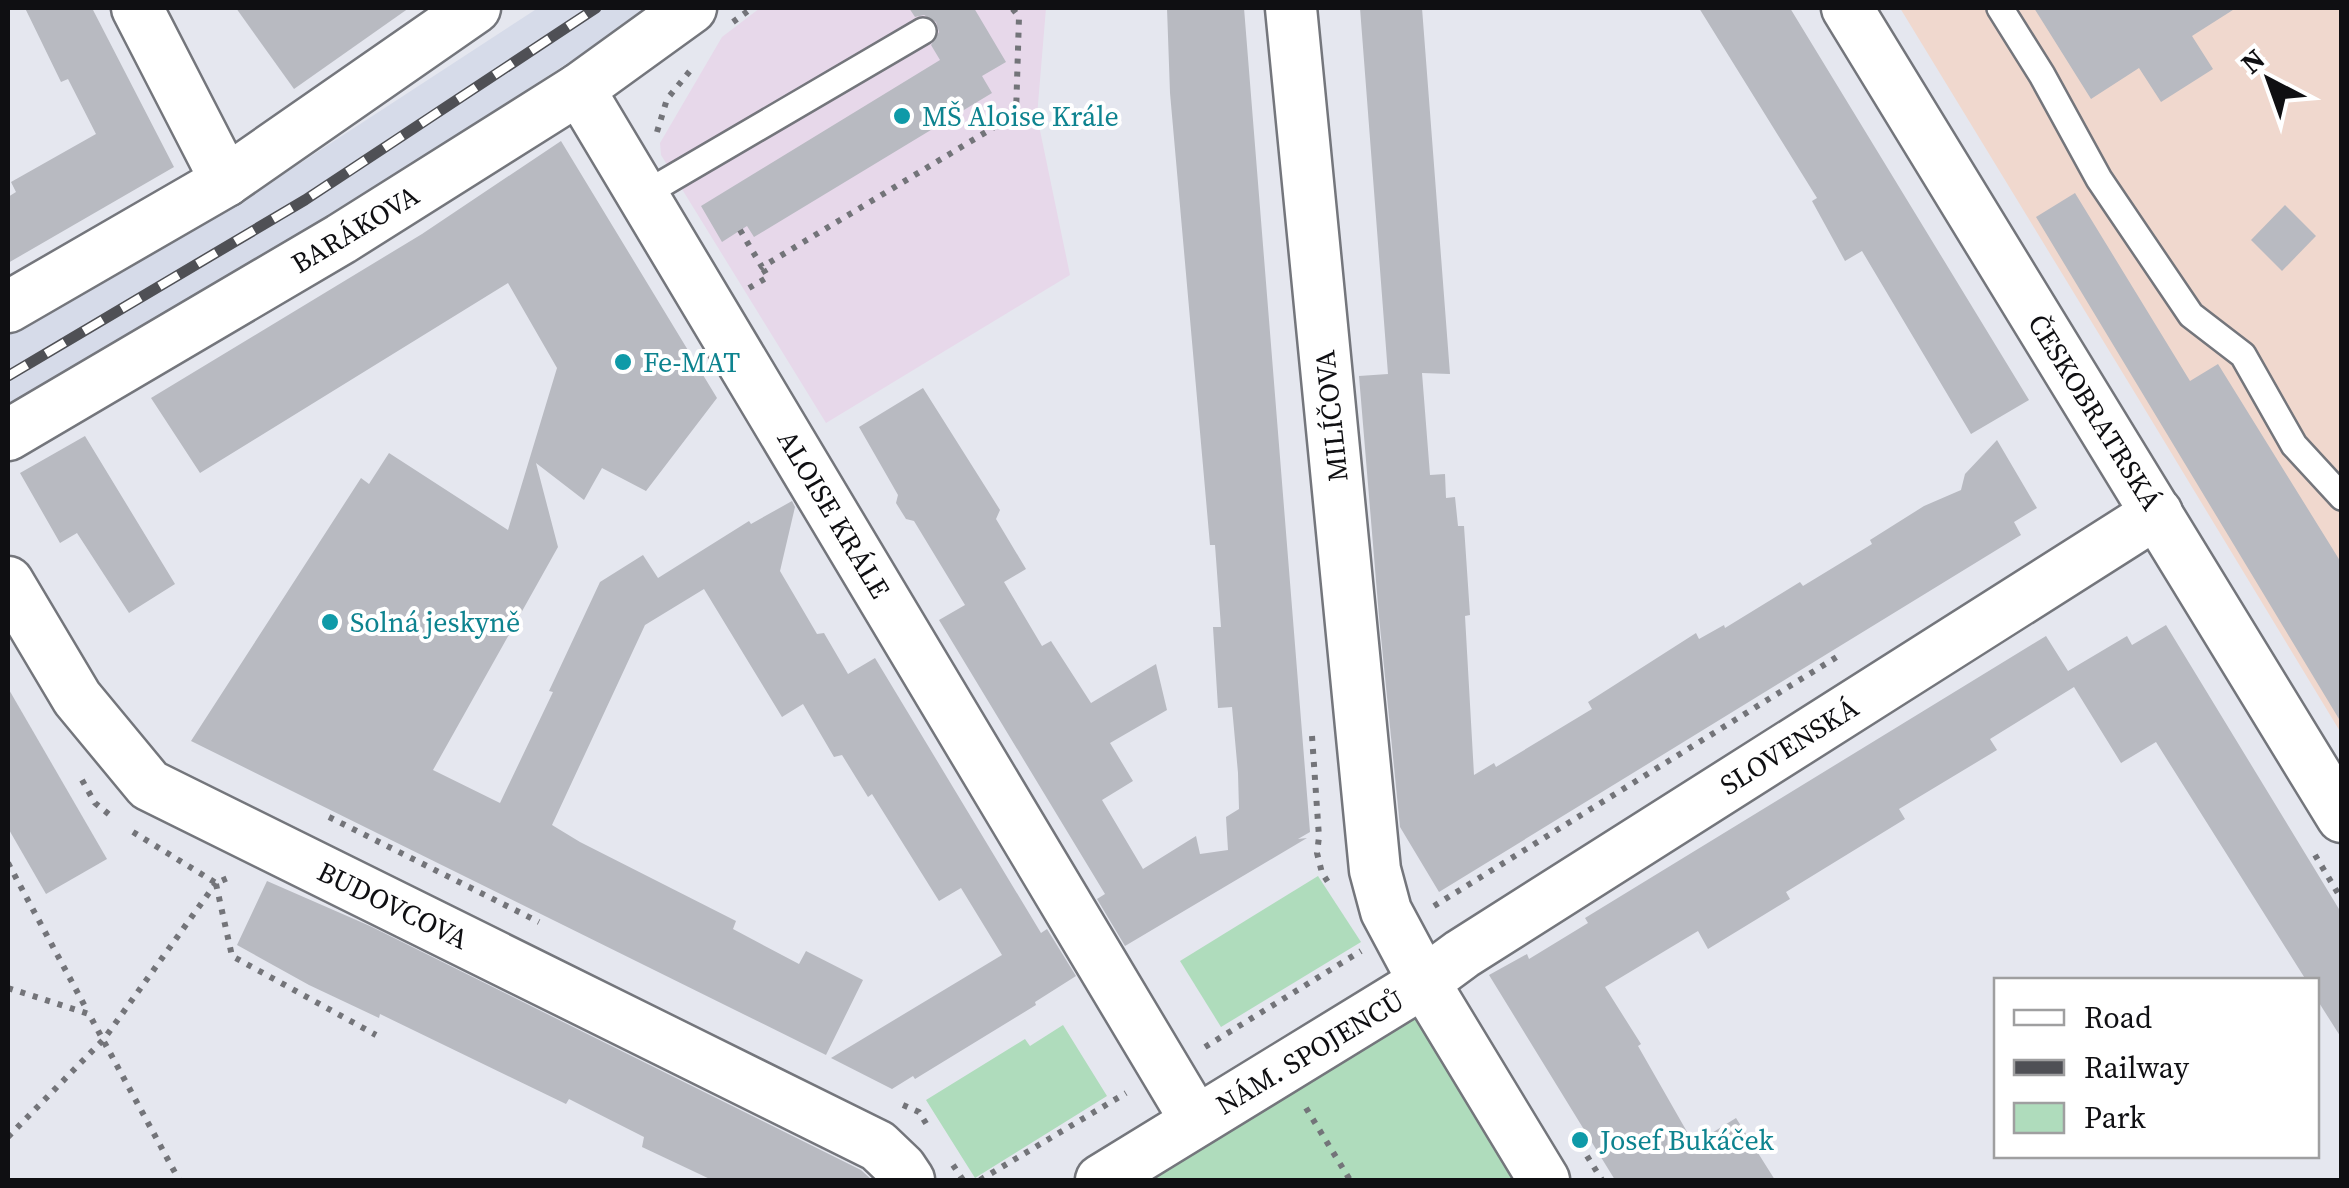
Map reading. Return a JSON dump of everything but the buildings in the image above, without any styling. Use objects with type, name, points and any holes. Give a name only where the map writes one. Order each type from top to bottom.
[{"type":"street","points":[[137,8],[226,181]]},
{"type":"street","points":[[8,307],[226,181],[475,8]]},
{"type":"street","name":"BARÁKOVA","points":[[8,435],[341,240],[579,89],[691,8]]},
{"type":"street","name":"MILÍČOVA","points":[[1291,8],[1371,824]]},
{"type":"street","name":"ČESKOBRATRSKÁ","points":[[1847,8],[2342,817]]},
{"type":"street","name":"ALOISE KRÁLE","points":[[579,89],[655,188],[1088,940]]},
{"type":"street","name":"SLOVENSKÁ","points":[[1424,982],[1462,954],[2157,513]]},
{"type":"street","name":"BUDOVCOVA","points":[[8,582],[77,698],[148,784],[859,1136],[888,1154],[909,1180]]},
{"type":"street","name":"NÁM. SPOJENCŮ","points":[[1371,824],[1386,911],[1424,982],[1544,1180]]},
{"type":"street","name":"NÁM. SPOJENCŮ","points":[[1088,940],[1196,1121]]},
{"type":"street","name":"NÁM. SPOJENCŮ","points":[[1101,1180],[1424,982]]},
{"type":"lane","points":[[2000,8],[2100,179],[2191,316],[2243,355],[2294,445],[2342,497]]},
{"type":"lane","points":[[655,188],[923,31]]},
{"type":"path","points":[[740,230],[762,267],[1016,114],[1019,17],[1012,8]]},
{"type":"path","points":[[655,188],[652,146],[667,99],[701,57]]},
{"type":"path","points":[[1197,1052],[1850,649]]},
{"type":"path","points":[[1310,718],[1319,836],[1316,853],[1331,887]]},
{"type":"path","points":[[8,863],[179,1180]]},
{"type":"path","points":[[8,1136],[104,1039],[216,883],[232,956],[376,1036]]},
{"type":"path","points":[[8,988],[89,1014]]},
{"type":"path","points":[[1282,1068],[1350,1180]]},
{"type":"shaded area","points":[[538,8],[646,8],[314,227],[8,407],[8,335],[282,175]]},
{"type":"shaded area","points":[[760,8],[1046,8],[1037,116],[1070,275],[826,423],[661,155],[660,143],[722,37]]},
{"type":"shaded area","points":[[1900,8],[2341,8],[2341,733],[2138,398]]},
{"type":"green space","points":[[1318,876],[1361,942],[1221,1027],[1180,961]]},
{"type":"green space","points":[[1417,997],[1527,1180],[1112,1180]]},
{"type":"green space","points":[[1063,1025],[1107,1096],[975,1178],[926,1100],[1025,1039],[1030,1046]]},
{"type":"railway","points":[[8,376],[305,200],[596,8]]},
{"type":"place","name":"MŠ Aloise Krále","points":[[902,116]]},
{"type":"place","name":"Fe-MAT","points":[[623,362]]},
{"type":"place","name":"Solná jeskyně","points":[[330,622]]},
{"type":"place","name":"Josef Bukáček","points":[[1580,1140]]}]
